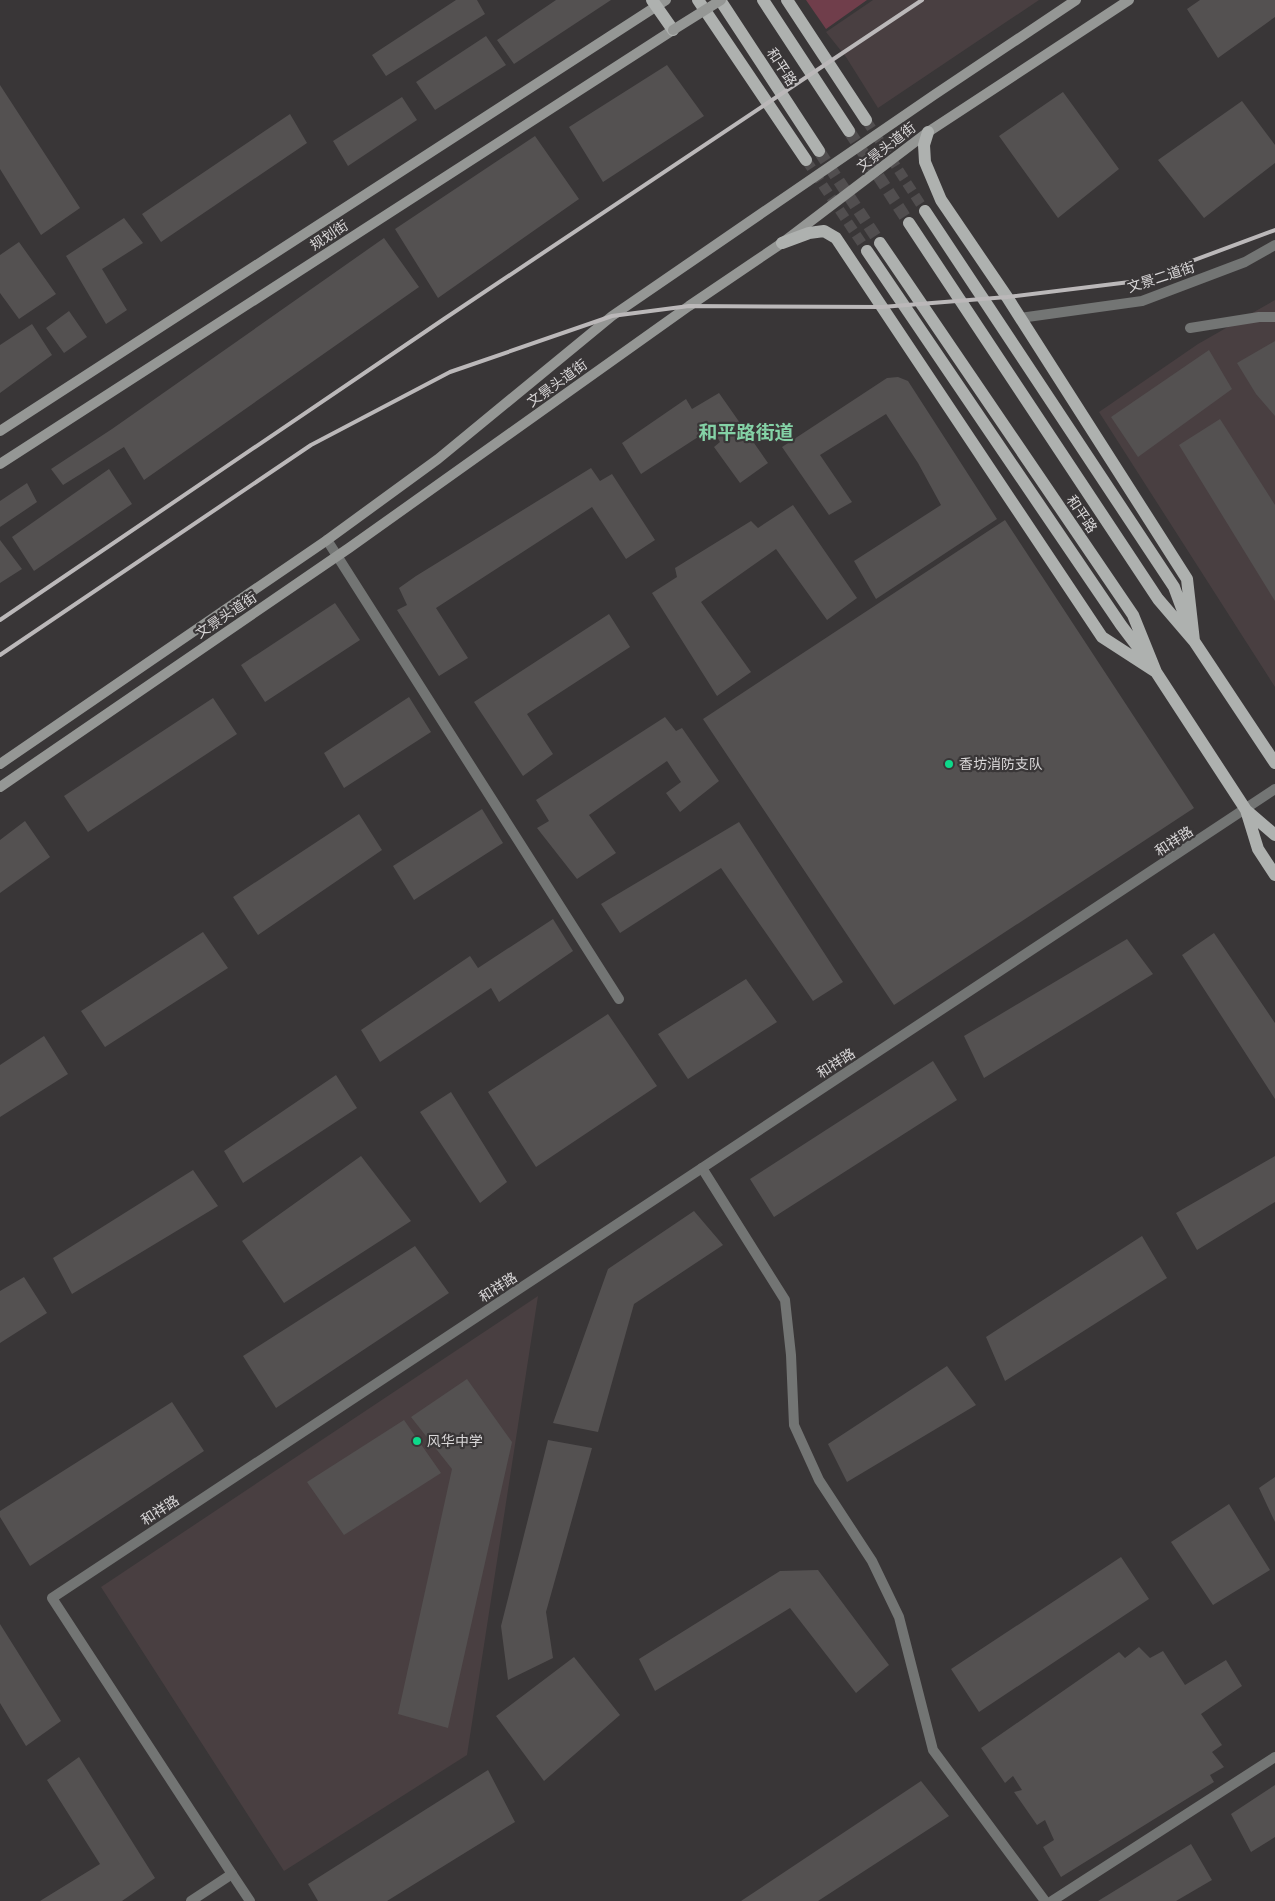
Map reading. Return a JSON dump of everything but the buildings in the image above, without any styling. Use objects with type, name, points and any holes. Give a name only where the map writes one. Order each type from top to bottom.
[{"type":"main road","points":[[698,0],[806,160]]},
{"type":"main road","name":"规划街","points":[[0,464],[720,0]]},
{"type":"main road","name":"和平路","points":[[720,0],[819,151]]},
{"type":"main road","name":"和平路","points":[[763,0],[849,131]]},
{"type":"main road","points":[[787,0],[866,120]]},
{"type":"main road","name":"文景头道街","points":[[0,764],[326,540],[438,459],[612,316],[1076,0]]},
{"type":"main road","name":"文景头道街","points":[[0,787],[337,556],[689,306],[782,243],[928,132],[1129,0]]},
{"type":"main road","points":[[658,2],[673,30]]},
{"type":"main road","name":"规划街","points":[[0,431],[658,2]]},
{"type":"main road","points":[[928,132],[924,145],[925,162],[941,200],[1020,318],[1187,579],[1194,641]]},
{"type":"main road","points":[[925,211],[1174,587],[1194,641]]},
{"type":"main road","name":"和平路","points":[[908,223],[1158,599],[1194,641],[1275,763]]},
{"type":"main road","points":[[782,243],[809,233],[824,231],[836,238],[1102,637],[1156,672]]},
{"type":"main road","name":"和平路","points":[[880,243],[1133,615],[1156,672],[1246,810],[1258,849],[1275,875]]},
{"type":"main road","points":[[867,251],[1121,625],[1156,672]]},
{"type":"main road","name":"和平路","points":[[1246,810],[1275,835]]},
{"type":"street","name":"文景二道街","points":[[1020,318],[1142,301],[1245,262],[1275,245]]},
{"type":"street","points":[[1190,328],[1259,317],[1275,317]]},
{"type":"street","points":[[326,540],[619,999]]},
{"type":"street","name":"和祥路","points":[[232,1874],[52,1598],[1246,810],[1275,789]]},
{"type":"street","points":[[702,1168],[784,1300],[790,1355],[794,1425],[819,1480],[872,1561],[899,1618],[933,1750],[1044,1901]]},
{"type":"street","points":[[1052,1901],[1275,1757]]},
{"type":"street","points":[[190,1901],[232,1874],[250,1901]]},
{"type":"shaded area","points":[[806,0],[867,0],[826,29]]},
{"type":"shaded area","points":[[873,0],[1039,0],[878,108],[846,57],[826,32]]},
{"type":"shaded area","points":[[1275,300],[1275,687],[1099,412],[1198,344]]},
{"type":"shaded area","name":"风华中学","points":[[538,1296],[467,1755],[284,1871],[101,1587]]},
{"type":"tunnel","points":[[866,120],[925,211]]},
{"type":"tunnel","points":[[849,131],[909,223]]},
{"type":"tunnel","points":[[819,151],[880,243]]},
{"type":"tunnel","points":[[806,160],[867,251]]},
{"type":"railway","points":[[0,620],[444,319],[922,0]]},
{"type":"railway","points":[[0,655],[311,445],[450,372],[612,316],[689,306],[882,307],[1007,297],[1138,281],[1275,230]]},
{"type":"place","name":"香坊消防支队","points":[[949,764]]},
{"type":"place","name":"风华中学","points":[[417,1441]]},
{"type":"district","name":"和平路街道","points":[[746,432]]}]
